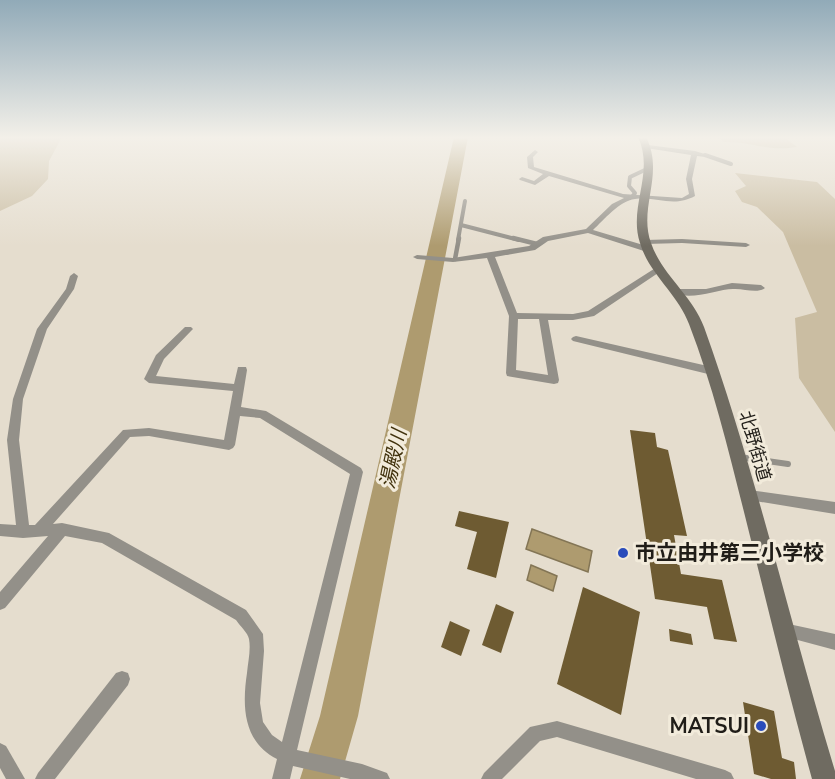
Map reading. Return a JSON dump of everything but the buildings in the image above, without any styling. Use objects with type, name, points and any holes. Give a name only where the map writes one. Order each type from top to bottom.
[{"type":"main road","name":"北野街道","points":[[647,173],[639,197],[646,245],[693,317],[712,371],[739,457],[825,779]]},
{"type":"street","points":[[522,179],[535,183],[548,173]]},
{"type":"street","points":[[549,173],[603,192],[683,200],[692,197],[690,173]]},
{"type":"street","points":[[588,231],[615,206],[639,197]]},
{"type":"street","points":[[418,257],[454,260],[519,251],[560,235],[588,231],[646,245],[682,241],[746,245]]},
{"type":"street","points":[[490,255],[514,316],[511,373],[554,380],[543,317]]},
{"type":"street","points":[[514,316],[573,317],[595,312],[660,269]]},
{"type":"street","points":[[31,532],[13,440],[18,399],[42,329],[70,289],[74,276]]},
{"type":"street","points":[[678,292],[706,292],[732,286],[761,288]]},
{"type":"street","points":[[188,329],[160,357],[149,379],[238,388]]},
{"type":"street","points":[[576,339],[712,371]]},
{"type":"street","points":[[31,532],[127,433],[149,432],[229,445],[242,370]]},
{"type":"street","points":[[235,411],[262,414],[357,472],[290,757],[281,779]]},
{"type":"street","points":[[749,495],[835,508]]},
{"type":"street","points":[[0,603],[62,529]]},
{"type":"street","points":[[0,530],[31,532],[62,529],[94,534],[241,615],[256,634],[252,702],[254,719],[267,744],[276,752],[290,757],[371,776]]},
{"type":"street","points":[[784,630],[835,642]]},
{"type":"street","points":[[44,779],[122,679]]},
{"type":"street","points":[[490,779],[536,733],[557,729],[725,779]]},
{"type":"street","points":[[0,752],[16,779]]},
{"type":"lane","points":[[454,260],[465,201]]},
{"type":"lane","points":[[461,225],[537,244]]},
{"type":"lane","points":[[739,457],[788,464]]},
{"type":"shaded area","points":[[0,173],[48,173],[48,179],[32,196],[0,211]]},
{"type":"shaded area","points":[[735,173],[817,182],[835,199],[835,432],[799,378],[795,318],[817,312],[783,232],[757,207],[742,202],[735,191],[746,186]]},
{"type":"shaded area","points":[[532,529],[592,551],[588,572],[526,549]]},
{"type":"shaded area","points":[[531,565],[557,576],[553,591],[527,580]]},
{"type":"waterway","name":"湯殿川","points":[[320,779],[339,716],[454,173]]},
{"type":"place","name":"市立由井第三小学校","points":[[623,553]]},
{"type":"place","name":"MATSUI","points":[[761,726]]}]
